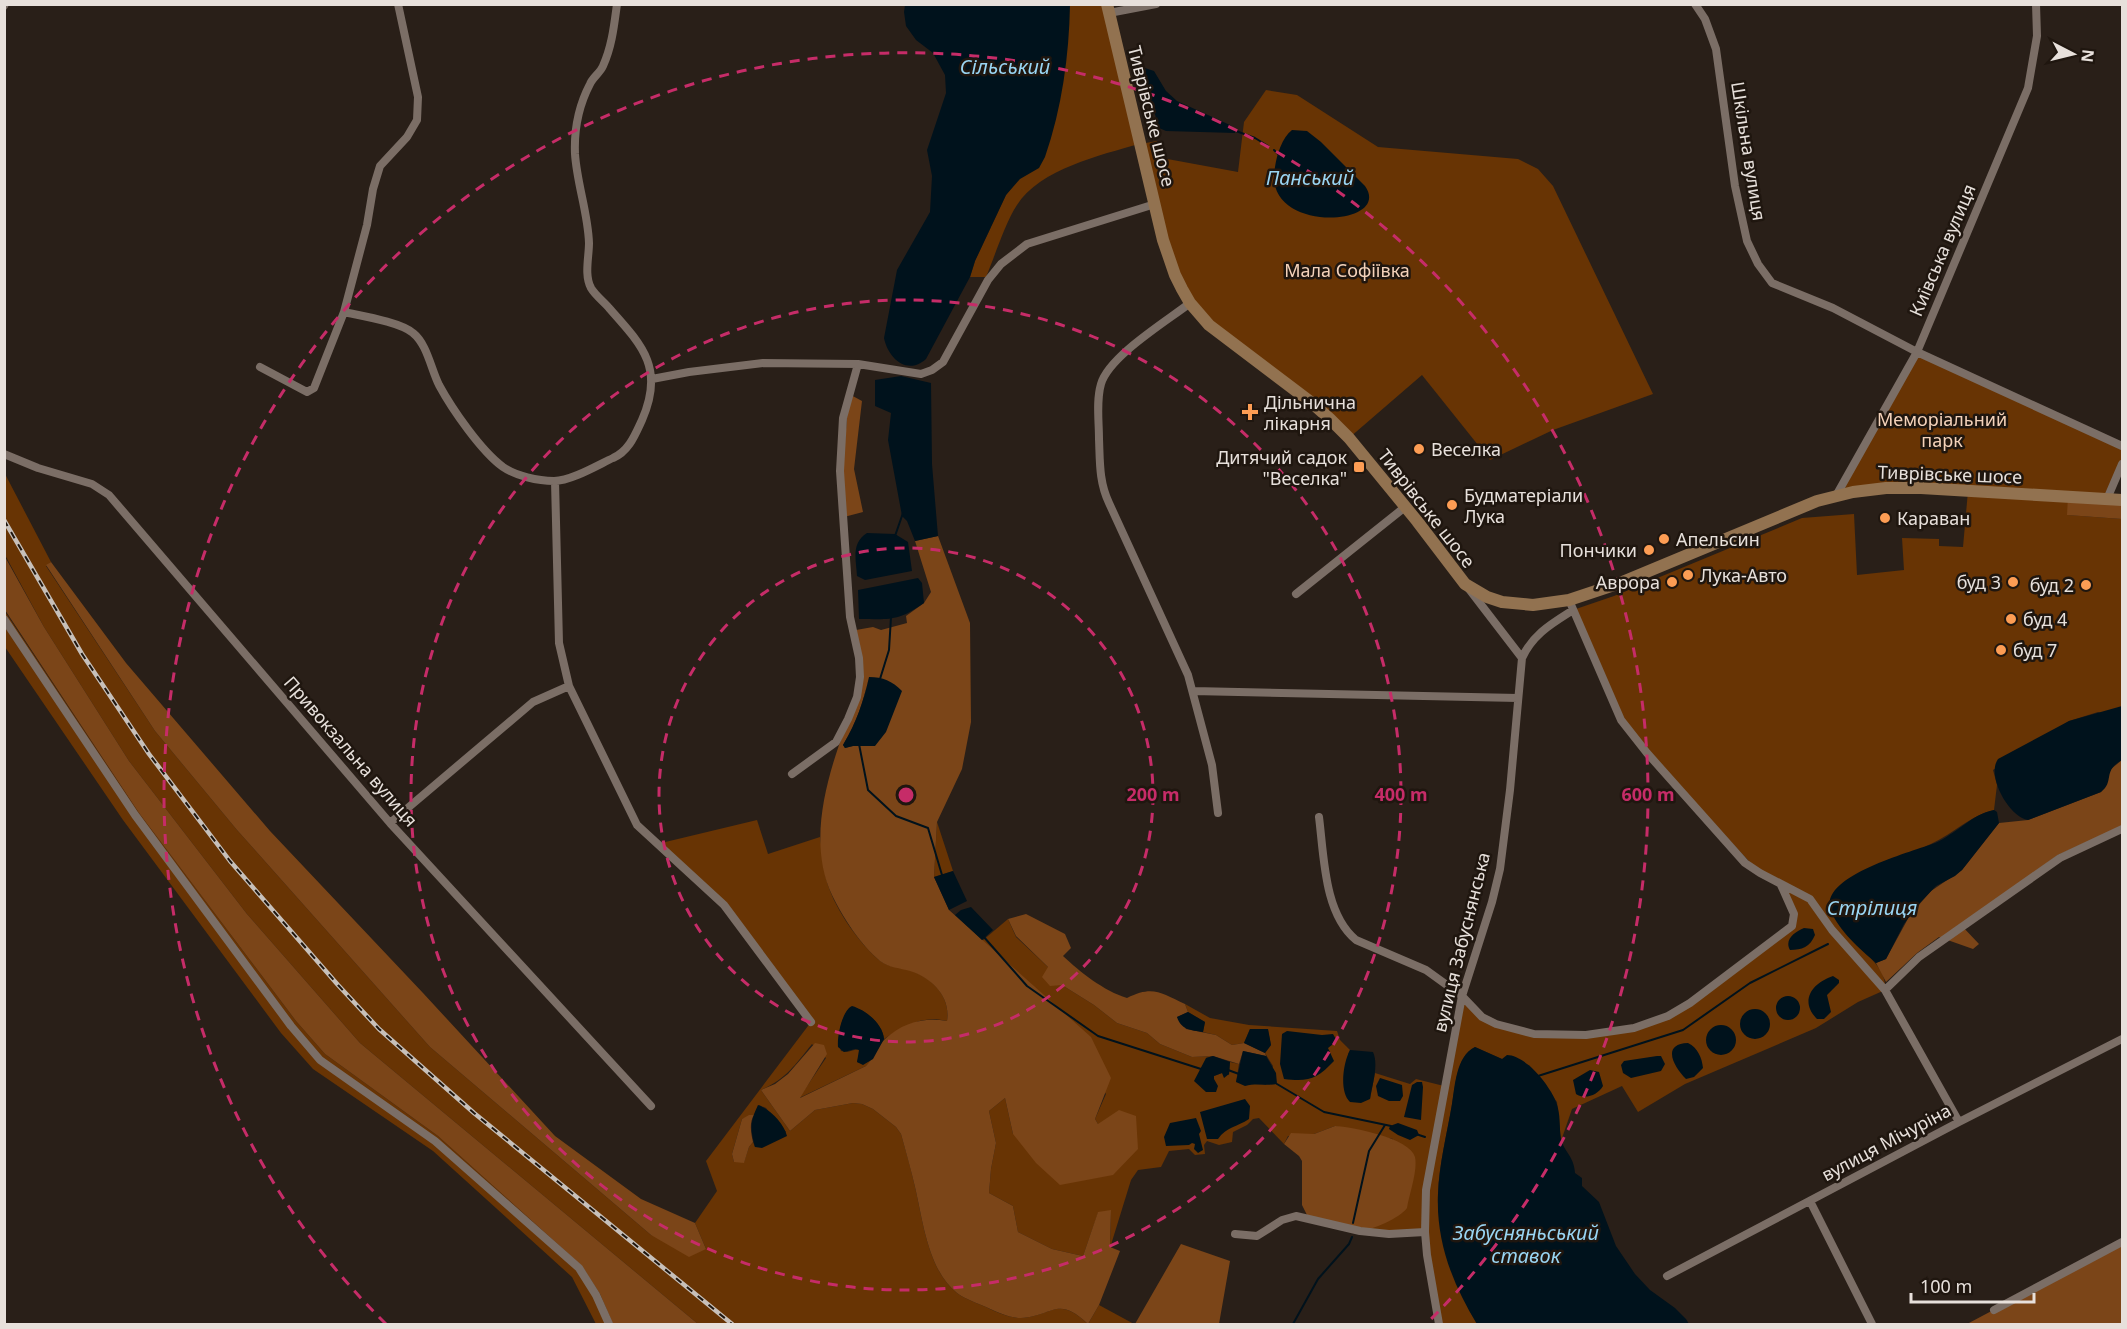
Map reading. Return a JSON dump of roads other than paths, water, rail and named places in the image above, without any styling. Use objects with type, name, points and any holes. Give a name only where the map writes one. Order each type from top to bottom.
[{"type":"main road","name":"Тиврівське шосе","points":[[1108,9],[1168,258],[1190,303],[1217,333],[1312,403],[1330,419],[1405,507],[1465,584],[1487,597],[1510,604],[1571,605],[1796,509],[1837,494],[1873,489],[1921,488],[2122,500]]},
{"type":"street","points":[[260,367],[299,389],[307,392],[314,388],[344,312],[380,166],[407,137],[417,120],[418,97],[398,4]]},
{"type":"street","points":[[344,312],[404,327],[413,333],[420,340],[451,406],[485,449],[503,467],[521,476],[555,482],[623,453],[634,438],[644,417],[652,379],[645,352],[637,339],[591,288],[587,271],[589,242],[575,153],[579,108],[591,81],[602,69],[612,43],[617,4]]},
{"type":"street","points":[[1108,9],[1156,4]]},
{"type":"street","name":"Шкільна вулиця","points":[[1695,4],[1705,19],[1716,49],[1735,186],[1747,241],[1758,264],[1772,283],[1833,308],[1917,352],[2122,446]]},
{"type":"street","name":"Київська вулиця","points":[[1837,494],[1917,352],[2028,88],[2037,36],[2036,4]]},
{"type":"street","points":[[652,379],[763,363],[858,364],[921,374],[943,362],[988,280],[1002,264],[1027,244],[1155,204]]},
{"type":"street","points":[[1190,303],[1131,348],[1108,370],[1101,384],[1098,404],[1100,477],[1102,489],[1181,657],[1193,691],[1212,765],[1218,813]]},
{"type":"street","points":[[792,774],[836,742],[857,697],[860,658],[850,617],[840,471],[843,418],[858,364]]},
{"type":"street","name":"Привокзальна вулиця","points":[[4,454],[49,472],[92,484],[109,495],[390,823],[651,1106]]},
{"type":"street","points":[[2107,499],[2122,464]]},
{"type":"street","points":[[555,482],[560,643],[569,686],[637,825],[724,905],[811,1022]]},
{"type":"street","points":[[1296,594],[1405,507]]},
{"type":"street","points":[[1465,584],[1522,658],[1537,634],[1571,605],[1615,709],[1633,737],[1745,862],[1780,885],[1810,899],[1832,930],[1885,990],[1959,1122]]},
{"type":"street","points":[[4,619],[135,815],[291,1026],[320,1060],[435,1141],[579,1268],[597,1295],[609,1324]]},
{"type":"street","name":"вулиця Забуснянська","points":[[1439,1324],[1431,1286],[1425,1232],[1428,1176],[1462,996],[1500,869],[1522,658]]},
{"type":"street","points":[[390,823],[533,702],[569,686]]},
{"type":"street","points":[[1193,691],[1518,698]]},
{"type":"street","points":[[1319,817],[1334,908],[1343,927],[1356,940],[1426,970],[1462,996],[1473,1009],[1490,1021],[1510,1029],[1534,1034],[1602,1034],[1634,1028],[1680,1009],[1788,931],[1792,926],[1794,914],[1780,885]]},
{"type":"street","points":[[1885,990],[1919,957],[2060,858],[2122,828]]},
{"type":"street","name":"вулиця Мічуріна","points":[[1666,1276],[2122,1039]]},
{"type":"street","points":[[1810,1200],[1872,1324]]},
{"type":"street","points":[[1235,1234],[1257,1236],[1282,1220],[1296,1216],[1360,1231],[1389,1234],[1425,1232]]},
{"type":"street","points":[[1994,1310],[2122,1242]]},
{"type":"water","name":"Сільський","points":[[905,5],[1070,5],[1064,82],[1045,157],[1039,168],[1020,179],[1006,195],[975,261],[970,277],[926,359],[912,366],[905,365],[894,358],[884,338],[897,270],[930,212],[932,176],[927,150],[946,93],[945,75],[933,53],[916,40],[906,26]]},
{"type":"water","points":[[1145,68],[1154,71],[1166,91],[1177,101],[1230,125],[1235,129],[1235,133],[1166,131],[1159,128],[1143,73]]},
{"type":"water","name":"Панський","points":[[1292,130],[1307,131],[1365,186],[1369,200],[1361,210],[1346,216],[1326,217],[1305,214],[1287,204],[1276,189],[1275,167],[1280,147]]},
{"type":"water","points":[[901,376],[931,383],[932,464],[938,536],[915,541],[907,521],[902,516],[888,440],[891,413],[875,406],[875,380]]},
{"type":"water","points":[[867,533],[895,534],[908,542],[912,571],[865,580],[857,576],[857,547]]},
{"type":"water","points":[[918,578],[922,583],[924,603],[907,614],[893,618],[859,619],[858,590]]},
{"type":"water","points":[[869,677],[887,680],[902,691],[886,732],[875,746],[845,748],[843,745],[859,712]]},
{"type":"water","points":[[2122,706],[2122,760],[2112,768],[2107,784],[2101,792],[2028,820],[2014,812],[2001,795],[1997,785],[1995,766],[1998,759],[2069,721]]},
{"type":"water","name":"Стрілиця","points":[[1994,810],[1997,812],[1999,823],[1962,870],[1936,886],[1916,907],[1904,924],[1886,959],[1876,963],[1845,933],[1831,911],[1831,898],[1838,887],[1869,867],[1935,843],[1978,816]]},
{"type":"water","points":[[953,871],[967,901],[949,910],[934,877]]},
{"type":"water","points":[[971,907],[993,930],[982,940],[955,915]]},
{"type":"water","points":[[1804,928],[1813,929],[1815,935],[1813,939],[1805,947],[1790,950],[1789,939]]},
{"type":"water","points":[[1833,976],[1839,980],[1839,983],[1827,995],[1831,1012],[1824,1019],[1817,1019],[1809,1006],[1810,993],[1819,983]]},
{"type":"water","points":[[1788,996],[1797,999],[1800,1008],[1797,1017],[1788,1020],[1779,1017],[1776,1008],[1779,999]]},
{"type":"water","points":[[852,1006],[873,1018],[883,1033],[884,1039],[873,1059],[863,1065],[857,1062],[859,1050],[844,1052],[838,1047],[843,1018]]},
{"type":"water","points":[[1755,1009],[1766,1013],[1770,1024],[1766,1035],[1755,1039],[1744,1035],[1740,1024],[1744,1013]]},
{"type":"water","points":[[1188,1012],[1205,1022],[1203,1032],[1187,1029],[1181,1025],[1177,1017]]},
{"type":"water","points":[[1721,1025],[1732,1029],[1736,1040],[1732,1051],[1721,1055],[1710,1051],[1706,1040],[1710,1029]]},
{"type":"water","points":[[1250,1029],[1268,1029],[1271,1045],[1265,1053],[1244,1043]]},
{"type":"water","points":[[1287,1031],[1333,1034],[1337,1041],[1328,1048],[1334,1061],[1323,1072],[1312,1078],[1284,1079],[1280,1064],[1282,1034]]},
{"type":"water","points":[[1688,1043],[1699,1054],[1703,1068],[1694,1077],[1686,1079],[1674,1063],[1672,1052],[1679,1044]]},
{"type":"water","name":"Забусняньський ставок","points":[[1475,1047],[1502,1059],[1507,1055],[1514,1056],[1529,1065],[1543,1080],[1558,1107],[1561,1139],[1573,1162],[1575,1173],[1582,1178],[1582,1186],[1599,1202],[1616,1246],[1635,1274],[1650,1290],[1675,1308],[1689,1324],[1477,1324],[1460,1294],[1448,1262],[1438,1212],[1440,1172],[1456,1080],[1464,1057]]},
{"type":"water","points":[[1350,1050],[1373,1052],[1375,1057],[1370,1099],[1361,1103],[1350,1102],[1344,1091],[1344,1070]]},
{"type":"water","points":[[1243,1051],[1266,1056],[1276,1073],[1277,1084],[1245,1086],[1236,1082]]},
{"type":"water","points":[[1213,1056],[1230,1062],[1229,1074],[1224,1078],[1222,1073],[1214,1076],[1218,1086],[1216,1092],[1206,1092],[1194,1081],[1206,1058]]},
{"type":"water","points":[[1661,1056],[1665,1064],[1661,1071],[1631,1078],[1623,1073],[1621,1065],[1624,1061]]},
{"type":"water","points":[[1590,1070],[1599,1072],[1603,1086],[1591,1096],[1583,1097],[1576,1094],[1573,1080]]},
{"type":"water","points":[[1380,1078],[1402,1085],[1403,1096],[1400,1101],[1389,1101],[1378,1096],[1376,1086]]},
{"type":"water","points":[[1422,1082],[1423,1087],[1421,1120],[1404,1117],[1412,1085]]},
{"type":"water","points":[[1245,1099],[1250,1106],[1249,1119],[1228,1130],[1218,1139],[1207,1139],[1200,1112]]},
{"type":"water","points":[[758,1105],[768,1110],[776,1118],[787,1136],[762,1148],[755,1147],[752,1130],[753,1116]]},
{"type":"water","points":[[1196,1118],[1201,1131],[1199,1134],[1203,1150],[1198,1153],[1194,1149],[1195,1144],[1192,1143],[1166,1146],[1164,1137],[1170,1123]]},
{"type":"water","points":[[1398,1123],[1417,1130],[1419,1135],[1410,1140],[1389,1129],[1390,1126]]},
{"type":"waterway","points":[[1236,131],[1268,146]]},
{"type":"waterway","points":[[1274,150],[1278,154]]},
{"type":"waterway","points":[[895,536],[903,513]]},
{"type":"waterway","points":[[880,679],[889,650],[891,617]]},
{"type":"waterway","points":[[859,744],[868,790],[896,816],[928,828],[942,875]]},
{"type":"waterway","points":[[983,936],[1027,986],[1098,1036],[1201,1069]]},
{"type":"waterway","points":[[1538,1076],[1683,1030],[1750,983],[1828,944]]},
{"type":"waterway","points":[[1228,1070],[1239,1074]]},
{"type":"waterway","points":[[1277,1084],[1324,1112],[1391,1126]]},
{"type":"waterway","points":[[1353,1223],[1369,1151],[1385,1125]]},
{"type":"waterway","points":[[1416,1134],[1425,1137]]},
{"type":"waterway","points":[[1293,1324],[1318,1279],[1349,1244],[1352,1237]]},
{"type":"railway","points":[[4,520],[82,654],[149,754],[230,861],[338,985],[379,1029],[474,1113],[732,1324]]},
{"type":"place","name":"Дільнична лікарня","points":[[1250,412]]},
{"type":"place","name":"Веселка","points":[[1419,449]]},
{"type":"place","name":"Дитячий садок \"Веселка\"","points":[[1359,467]]},
{"type":"place","name":"Будматеріали Лука","points":[[1452,505]]},
{"type":"place","name":"Караван","points":[[1885,518]]},
{"type":"place","name":"Апельсин","points":[[1664,539]]},
{"type":"place","name":"Пончики","points":[[1649,550]]},
{"type":"place","name":"Лука-Авто","points":[[1688,575]]},
{"type":"place","name":"Аврора","points":[[1672,582]]},
{"type":"place","name":"буд 3","points":[[2013,582]]},
{"type":"place","name":"буд 2","points":[[2086,585]]},
{"type":"place","name":"буд 4","points":[[2011,619]]},
{"type":"place","name":"буд 7","points":[[2001,650]]},
{"type":"park label","name":"Мала Софіївка","points":[[1347,270]]},
{"type":"park label","name":"Меморіальний парк","points":[[1942,429]]}]
